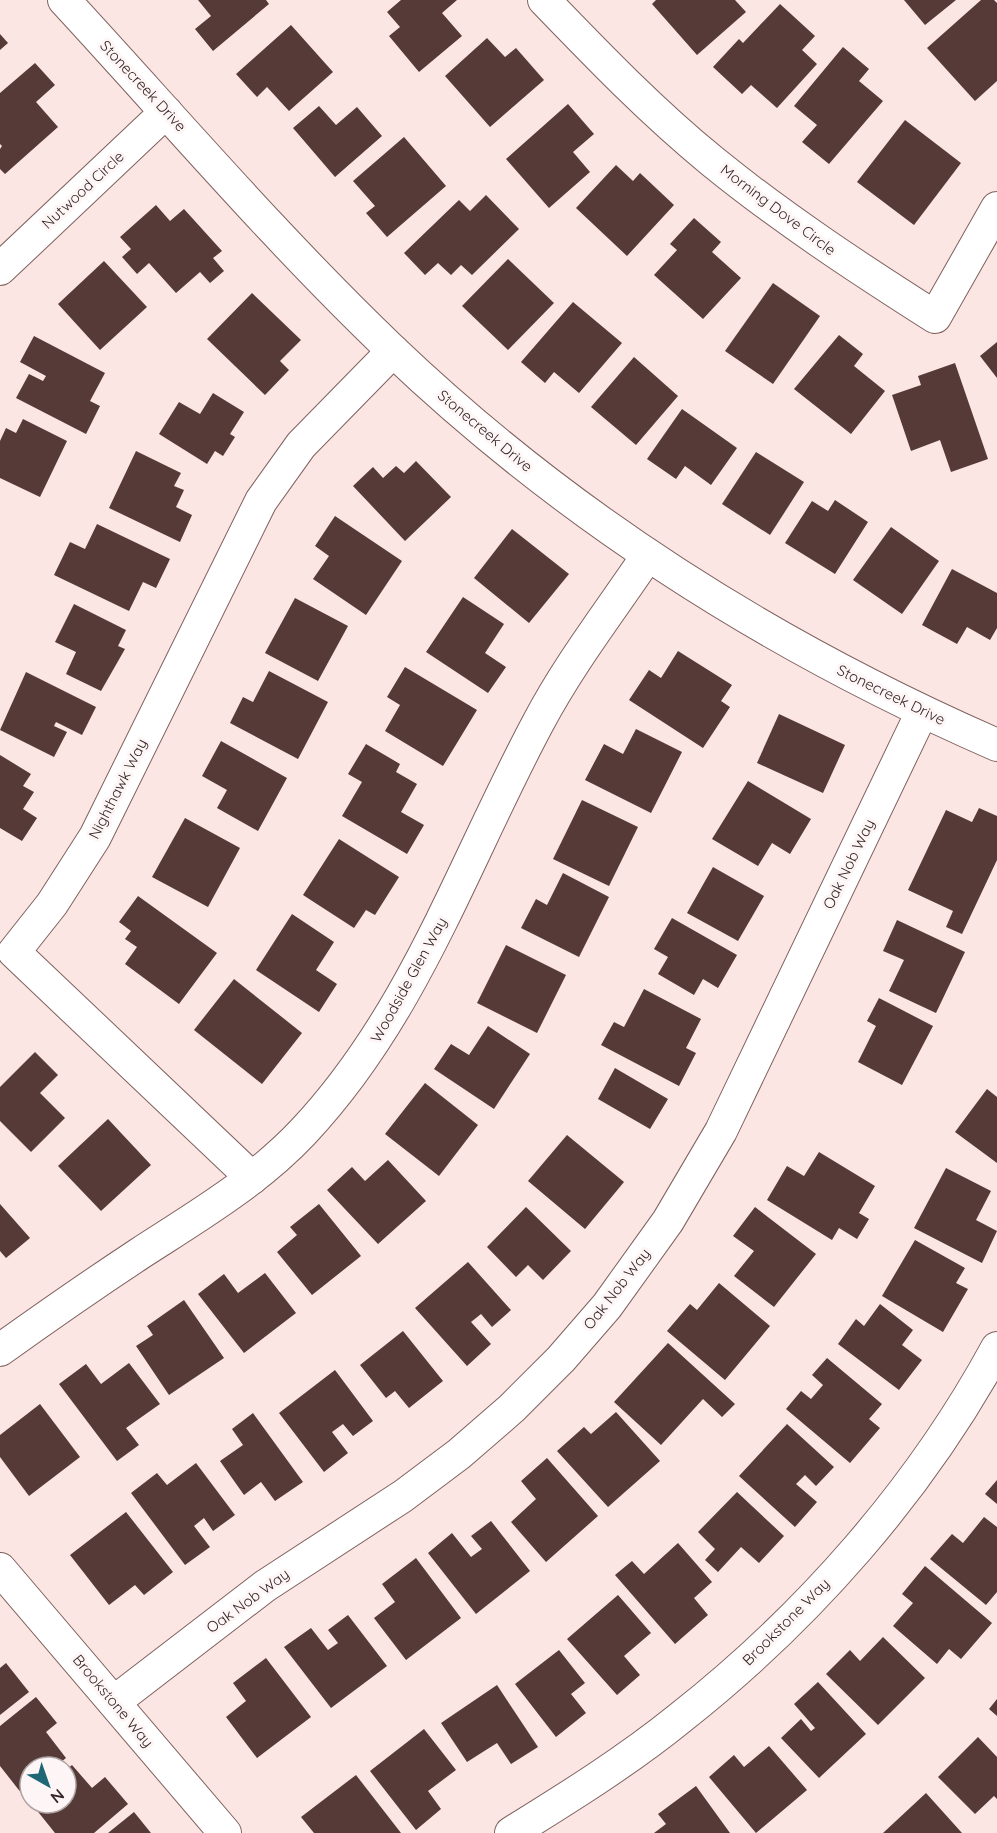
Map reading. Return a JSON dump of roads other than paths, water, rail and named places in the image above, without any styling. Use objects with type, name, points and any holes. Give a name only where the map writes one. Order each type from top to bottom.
[{"type":"street","name":"Stonecreek Drive","points":[[64,0],[337,297],[477,426],[580,508],[648,555],[759,626],[922,712],[997,746]]},
{"type":"street","name":"Morning Dove Circle","points":[[544,0],[624,83],[710,160],[840,257],[935,317],[997,208]]},
{"type":"street","name":"Nutwood Circle","points":[[0,268],[166,111]]},
{"type":"street","name":"Nighthawk Way","points":[[252,1178],[14,952],[52,904],[95,837],[261,501],[301,445],[393,351]]},
{"type":"street","name":"Woodside Glen Way","points":[[0,1350],[78,1294],[252,1178],[301,1134],[344,1085],[382,1032],[420,966],[538,722],[648,555]]},
{"type":"street","name":"Oak Nob Way","points":[[114,1702],[265,1586],[404,1496],[459,1454],[512,1408],[561,1359],[607,1306],[668,1221],[721,1131],[922,712]]},
{"type":"street","name":"Brookstone Way","points":[[511,1833],[626,1758],[681,1718],[765,1645],[827,1582],[885,1514],[939,1442],[997,1348]]},
{"type":"street","name":"Brookstone Way","points":[[0,1569],[225,1833]]}]
